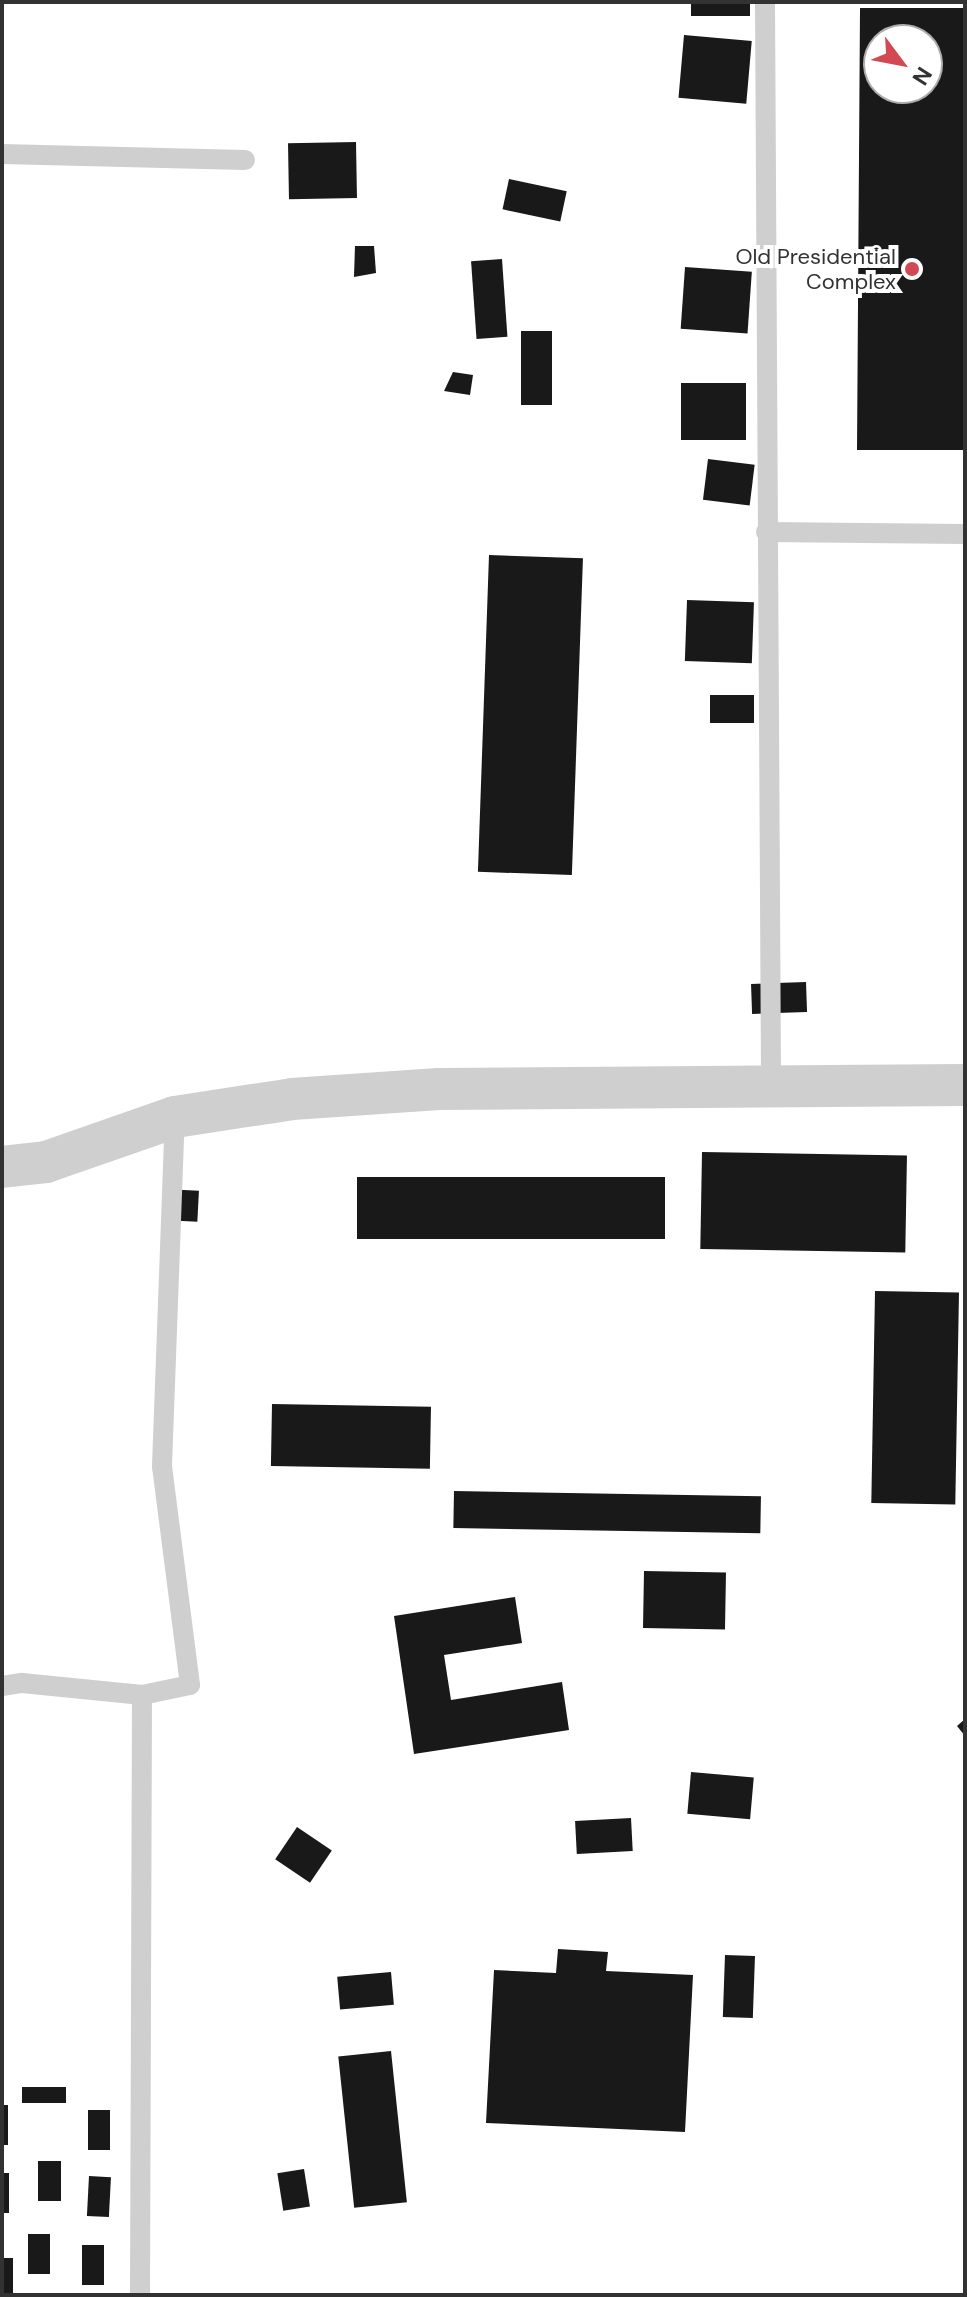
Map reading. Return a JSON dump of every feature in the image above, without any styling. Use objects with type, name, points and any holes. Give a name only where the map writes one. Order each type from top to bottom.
[{"type":"street","points":[[2,1167],[46,1162],[175,1117],[292,1099],[439,1089],[965,1085]]},
{"type":"lane","points":[[765,2],[771,1088]]},
{"type":"lane","points":[[2,154],[245,160]]},
{"type":"lane","points":[[766,532],[965,534]]},
{"type":"lane","points":[[2,1686],[22,1683],[142,1695],[190,1685],[162,1466],[175,1117]]},
{"type":"lane","points":[[140,2295],[142,1695]]},
{"type":"building","points":[[691,2],[750,2],[750,16],[691,16]]},
{"type":"building","name":"Old Presidential Complex","points":[[860,8],[965,8],[965,450],[857,450]]},
{"type":"building","points":[[684,35],[752,41],[746,104],[679,98]]},
{"type":"building","points":[[356,142],[357,198],[289,199],[288,143]]},
{"type":"building","points":[[509,179],[567,191],[560,222],[503,209]]},
{"type":"building","points":[[355,246],[374,246],[376,273],[354,277]]},
{"type":"building","points":[[502,259],[507,337],[477,339],[471,261]]},
{"type":"building","points":[[685,267],[752,272],[748,334],[681,329]]},
{"type":"building","points":[[521,331],[552,331],[552,405],[521,405]]},
{"type":"building","points":[[453,372],[473,375],[470,395],[444,391]]},
{"type":"building","points":[[681,383],[746,383],[746,440],[681,440]]},
{"type":"building","points":[[708,459],[755,465],[750,505],[703,500]]},
{"type":"building","points":[[489,555],[583,558],[572,875],[478,872]]},
{"type":"building","points":[[687,600],[754,602],[752,663],[685,661]]},
{"type":"building","points":[[710,695],[754,695],[754,723],[710,723]]},
{"type":"building","points":[[806,982],[807,1012],[752,1014],[751,984]]},
{"type":"building","points":[[702,1152],[907,1156],[905,1253],[700,1249]]},
{"type":"building","points":[[357,1177],[665,1177],[665,1239],[357,1239]]},
{"type":"building","points":[[164,1189],[199,1191],[197,1222],[162,1220]]},
{"type":"building","points":[[875,1291],[959,1292],[955,1504],[871,1503]]},
{"type":"building","points":[[272,1404],[431,1407],[430,1469],[271,1466]]},
{"type":"building","points":[[454,1491],[761,1496],[760,1533],[453,1528]]},
{"type":"building","points":[[644,1571],[726,1572],[725,1629],[643,1628]]},
{"type":"building","points":[[515,1597],[522,1643],[444,1655],[451,1700],[562,1682],[569,1730],[414,1754],[394,1616]]},
{"type":"building","points":[[965,1719],[965,1736],[957,1726]]},
{"type":"building","points":[[691,1772],[754,1777],[750,1819],[687,1814]]},
{"type":"building","points":[[631,1818],[633,1851],[577,1854],[575,1821]]},
{"type":"building","points":[[297,1827],[332,1850],[310,1883],[275,1859]]},
{"type":"building","points":[[558,1949],[608,1952],[606,1971],[693,1975],[685,2132],[486,2123],[494,1970],[556,1973]]},
{"type":"building","points":[[725,1955],[755,1956],[753,2018],[723,2017]]},
{"type":"building","points":[[391,1972],[394,2005],[340,2010],[337,1977]]},
{"type":"building","points":[[391,2051],[407,2202],[354,2208],[338,2057]]},
{"type":"building","points":[[22,2087],[66,2087],[66,2103],[22,2103]]},
{"type":"building","points":[[2,2105],[8,2105],[8,2145],[2,2145]]},
{"type":"building","points":[[88,2110],[110,2110],[110,2150],[88,2150]]},
{"type":"building","points":[[38,2161],[61,2161],[61,2201],[38,2201]]},
{"type":"building","points":[[304,2169],[310,2207],[283,2211],[277,2173]]},
{"type":"building","points":[[2,2173],[9,2173],[9,2213],[2,2213]]},
{"type":"building","points":[[89,2176],[111,2177],[109,2217],[87,2216]]},
{"type":"building","points":[[28,2234],[50,2234],[50,2274],[28,2274]]},
{"type":"building","points":[[82,2245],[104,2245],[104,2285],[82,2285]]},
{"type":"building","points":[[2,2258],[13,2258],[13,2295],[2,2295]]},
{"type":"place","name":"Old Presidential Complex","points":[[912,269]]}]
